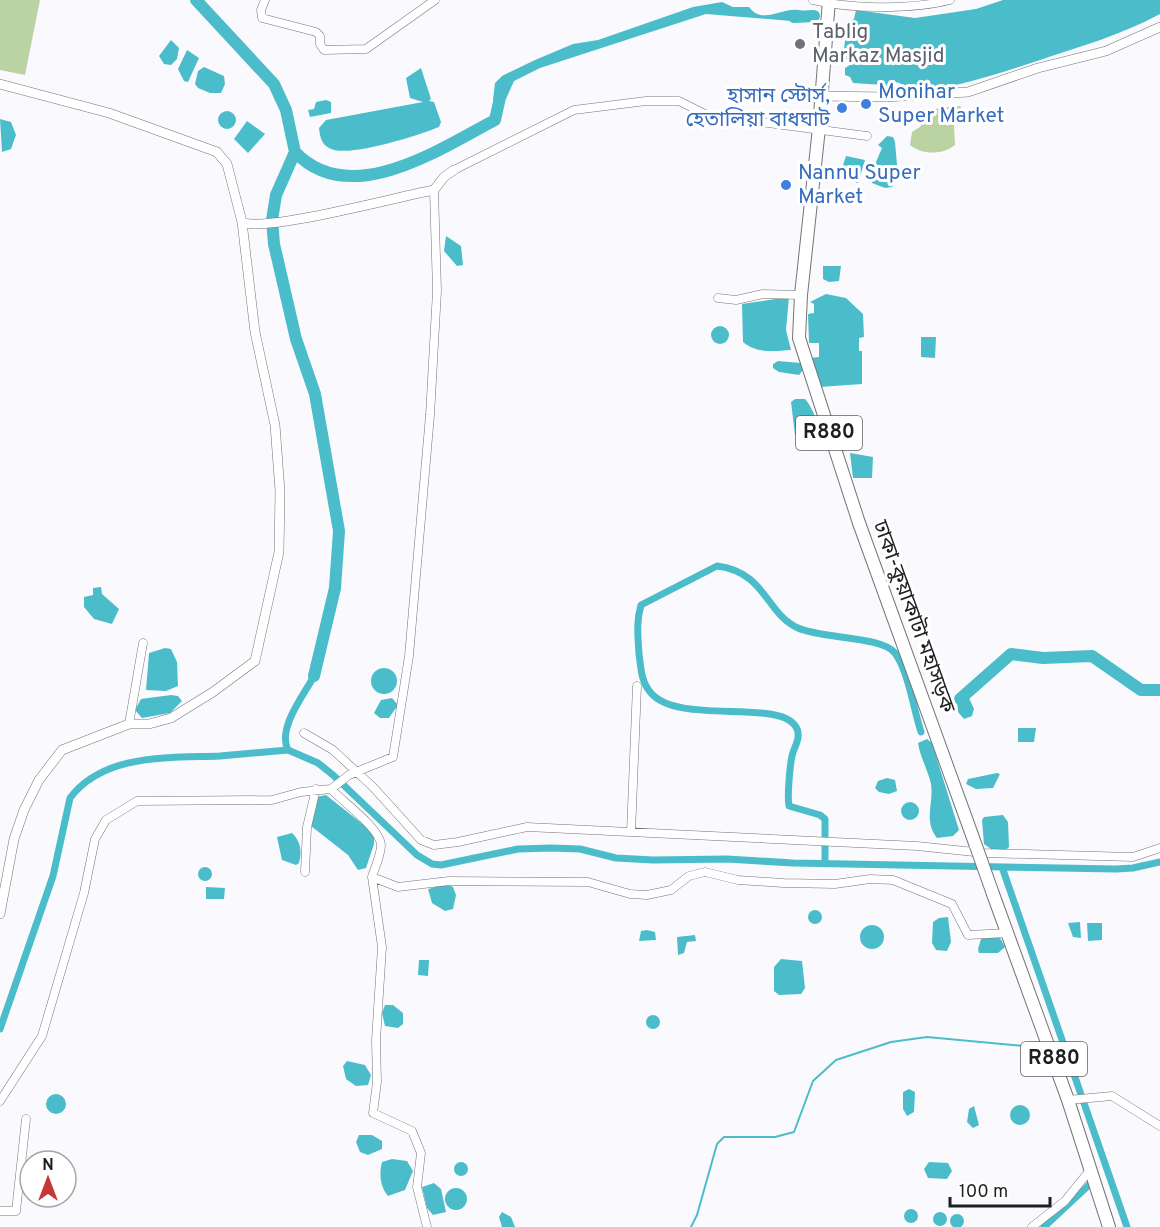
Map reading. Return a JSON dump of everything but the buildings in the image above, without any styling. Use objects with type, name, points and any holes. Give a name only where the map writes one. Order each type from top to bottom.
[{"type":"main road","name":"ঢাকা-কুয়াকাটা মহাসড়ক","points":[[829,2],[819,128],[801,295],[799,324],[804,358],[887,602],[1068,1100],[1109,1227]]},
{"type":"street","points":[[265,0],[261,10],[262,18],[316,32],[320,36],[320,44],[324,50],[352,52],[366,50],[435,0]]},
{"type":"street","points":[[813,0],[877,6],[936,4],[950,0]]},
{"type":"street","points":[[822,96],[885,97],[968,92],[1038,68],[1106,51],[1160,27]]},
{"type":"street","points":[[0,84],[109,113],[217,152],[227,164],[242,222],[255,332],[275,425],[280,491],[279,552],[255,661],[213,692],[171,718],[149,724],[129,724],[62,750],[42,775],[24,810],[14,839],[0,914]]},
{"type":"street","points":[[242,222],[255,224],[290,221],[434,190],[444,177],[454,170],[574,110],[646,101],[679,101],[707,114],[867,136]]},
{"type":"street","points":[[0,1101],[42,1036],[84,893],[95,839],[106,820],[137,801],[272,800],[316,789],[331,789],[353,775],[393,757],[409,656],[436,332],[437,242],[434,190]]},
{"type":"street","points":[[718,298],[736,300],[763,294],[801,295]]},
{"type":"street","points":[[129,724],[142,643]]},
{"type":"street","points":[[631,832],[637,686]]},
{"type":"street","points":[[304,733],[333,750],[353,775],[373,787],[421,840],[434,845],[527,827],[917,846],[996,853],[1133,857],[1160,848]]},
{"type":"street","points":[[305,872],[307,827],[316,789]]},
{"type":"street","points":[[331,789],[372,826],[380,837],[381,848],[372,877],[382,948],[376,1040],[377,1082],[373,1113],[412,1131],[421,1153],[417,1187],[427,1227]]},
{"type":"street","points":[[372,877],[398,887],[448,881],[588,882],[630,894],[647,895],[671,890],[689,876],[705,872],[738,880],[783,883],[835,884],[870,879],[893,880],[952,904],[969,935],[1008,933]]},
{"type":"street","points":[[1068,1100],[1112,1095],[1160,1126]]},
{"type":"street","points":[[0,1211],[16,1212],[26,1119]]},
{"type":"street","points":[[1032,1227],[1065,1201],[1090,1170]]},
{"type":"green space","points":[[0,0],[40,0],[25,75],[0,70]]},
{"type":"green space","points":[[960,106],[962,109],[954,125],[955,145],[945,151],[926,152],[910,145],[912,132],[923,122],[920,114],[934,109]]},
{"type":"water","points":[[1003,0],[1160,0],[1160,14],[1086,45],[955,85],[902,92],[900,83],[894,82],[893,90],[888,92],[884,85],[853,83],[850,77],[845,75],[845,68],[850,65],[850,61],[843,58],[847,23],[854,19],[856,10],[915,18],[976,9]]},
{"type":"water","points":[[722,2],[733,7],[749,7],[760,15],[798,10],[811,15],[810,18],[791,21],[706,14],[540,68],[514,81],[506,99],[493,100],[495,83],[502,76],[535,60],[573,44],[598,40],[693,7]]},
{"type":"water","points":[[171,40],[179,48],[177,59],[171,65],[164,64],[159,56]]},
{"type":"water","points":[[187,50],[199,58],[188,82],[184,81],[178,69]]},
{"type":"water","points":[[204,67],[224,76],[225,84],[221,93],[210,93],[198,88],[195,84],[198,71]]},
{"type":"water","points":[[421,68],[431,99],[429,101],[434,102],[441,122],[439,127],[366,148],[338,151],[324,144],[319,128],[326,120],[423,102],[410,98],[406,78]]},
{"type":"water","points":[[326,100],[331,102],[331,113],[310,117],[308,110],[314,109],[316,102]]},
{"type":"water","points":[[223,111],[231,111],[236,116],[234,127],[223,129],[218,124],[218,116]]},
{"type":"water","points":[[0,119],[11,122],[16,135],[11,149],[2,152]]},
{"type":"water","points":[[247,121],[265,134],[248,153],[234,139]]},
{"type":"water","points":[[887,136],[893,137],[895,142],[898,176],[892,187],[885,188],[872,183],[870,176],[882,148],[878,145]]},
{"type":"water","points":[[846,156],[865,160],[858,183],[839,177]]},
{"type":"water","points":[[446,236],[461,246],[463,265],[457,266],[444,251]]},
{"type":"water","points":[[823,266],[841,266],[839,281],[829,282],[823,279]]},
{"type":"water","points":[[826,294],[846,298],[863,314],[864,337],[859,338],[859,351],[862,351],[862,384],[820,387],[810,358],[819,357],[819,343],[809,343],[808,314],[814,313],[814,304],[810,302]]},
{"type":"water","points":[[789,297],[786,330],[791,350],[760,350],[743,342],[742,304]]},
{"type":"water","points":[[720,326],[726,329],[729,335],[726,341],[720,344],[714,341],[711,335],[714,329]]},
{"type":"water","points":[[921,337],[936,337],[935,358],[921,357]]},
{"type":"water","points":[[778,361],[801,363],[803,370],[799,375],[779,372],[773,368],[773,364]]},
{"type":"water","points":[[795,399],[805,399],[810,406],[815,416],[817,435],[795,435],[791,402]]},
{"type":"water","points":[[850,453],[873,457],[872,478],[853,478]]},
{"type":"water","points":[[101,587],[102,594],[119,609],[112,624],[94,619],[84,607],[84,597],[93,595],[93,588]]},
{"type":"water","points":[[165,648],[171,649],[177,662],[178,686],[166,691],[146,690],[149,653]]},
{"type":"water","points":[[384,668],[393,672],[397,681],[393,690],[384,694],[375,690],[371,681],[375,672]]},
{"type":"water","points":[[178,696],[182,701],[170,713],[142,718],[135,710],[141,699]]},
{"type":"water","points":[[392,698],[398,705],[389,718],[380,718],[374,713],[381,700]]},
{"type":"water","points":[[969,698],[974,709],[972,716],[964,719],[958,712],[957,701]]},
{"type":"water","points":[[1018,728],[1036,728],[1034,742],[1018,742]]},
{"type":"water","points":[[927,739],[932,743],[959,830],[953,836],[937,838],[931,825],[931,784],[918,743]]},
{"type":"water","points":[[1000,774],[993,788],[976,789],[966,784],[968,779]]},
{"type":"water","points":[[887,778],[895,780],[897,791],[889,794],[879,792],[875,788],[878,781]]},
{"type":"water","points":[[326,795],[374,833],[374,844],[366,868],[358,870],[348,855],[311,826],[316,797]]},
{"type":"water","points":[[906,802],[914,802],[919,807],[917,818],[906,820],[901,815],[901,807]]},
{"type":"water","points":[[1003,815],[1008,822],[1009,847],[991,849],[984,844],[982,820],[984,817]]},
{"type":"water","points":[[292,833],[299,843],[300,851],[299,863],[296,865],[282,860],[277,837]]},
{"type":"water","points":[[205,867],[210,869],[212,874],[210,879],[205,881],[200,879],[198,874],[200,869]]},
{"type":"water","points":[[446,884],[453,887],[456,895],[453,909],[445,911],[432,903],[428,889]]},
{"type":"water","points":[[206,887],[225,888],[224,899],[206,899]]},
{"type":"water","points":[[815,910],[820,912],[822,917],[820,922],[815,924],[810,922],[808,917],[810,912]]},
{"type":"water","points":[[948,917],[951,942],[947,951],[936,950],[932,943],[933,922],[939,918]]},
{"type":"water","points":[[1080,922],[1081,938],[1073,937],[1068,923]]},
{"type":"water","points":[[1087,923],[1102,923],[1102,940],[1088,941]]},
{"type":"water","points":[[872,925],[881,928],[884,937],[881,946],[872,949],[863,946],[860,937],[863,928]]},
{"type":"water","points":[[641,931],[655,932],[656,940],[639,941]]},
{"type":"water","points":[[695,935],[696,941],[687,942],[684,953],[678,955],[677,937]]},
{"type":"water","points":[[1000,938],[1005,947],[998,953],[979,953],[981,939]]},
{"type":"water","points":[[781,959],[802,961],[805,988],[801,994],[779,995],[774,991],[774,967]]},
{"type":"water","points":[[419,960],[429,960],[428,976],[418,975]]},
{"type":"water","points":[[385,1005],[393,1005],[403,1013],[403,1024],[398,1028],[385,1026],[382,1013]]},
{"type":"water","points":[[653,1015],[658,1017],[660,1022],[658,1027],[653,1029],[648,1027],[646,1022],[648,1017]]},
{"type":"water","points":[[347,1061],[365,1065],[371,1075],[368,1085],[356,1086],[346,1079],[343,1066]]},
{"type":"water","points":[[909,1089],[915,1092],[914,1112],[907,1116],[903,1109],[903,1092]]},
{"type":"water","points":[[56,1094],[63,1097],[66,1104],[63,1111],[56,1114],[49,1111],[46,1104],[49,1097]]},
{"type":"water","points":[[1020,1105],[1027,1108],[1030,1115],[1027,1122],[1020,1125],[1013,1122],[1010,1115],[1013,1108]]},
{"type":"water","points":[[974,1106],[979,1125],[973,1128],[967,1122],[969,1109]]},
{"type":"water","points":[[359,1135],[372,1135],[382,1141],[382,1149],[368,1155],[360,1152],[356,1142]]},
{"type":"water","points":[[392,1159],[407,1161],[413,1171],[405,1190],[388,1196],[382,1184],[381,1171],[382,1162]]},
{"type":"water","points":[[458,1162],[464,1162],[468,1169],[464,1176],[458,1176],[454,1172],[454,1166]]},
{"type":"water","points":[[929,1162],[948,1163],[952,1171],[947,1179],[928,1178],[924,1169]]},
{"type":"water","points":[[434,1183],[441,1189],[446,1212],[433,1215],[427,1208],[422,1187]]},
{"type":"water","points":[[456,1188],[464,1191],[467,1199],[464,1207],[456,1210],[448,1207],[445,1199],[448,1191]]},
{"type":"water","points":[[908,1209],[914,1209],[918,1216],[914,1223],[908,1223],[904,1219],[904,1213]]},
{"type":"water","points":[[502,1212],[511,1217],[515,1227],[502,1227],[499,1217]]},
{"type":"water","points":[[940,1212],[945,1214],[947,1219],[945,1224],[940,1226],[935,1224],[933,1219],[935,1214]]},
{"type":"water","points":[[957,1214],[962,1216],[964,1221],[962,1226],[957,1228],[952,1226],[950,1221],[952,1216]]},
{"type":"waterway","points":[[196,0],[274,84],[286,110],[295,152],[276,195],[272,220],[274,244],[296,339],[315,394],[339,531],[335,588],[314,676]]},
{"type":"waterway","points":[[794,17],[814,16]]},
{"type":"waterway","points":[[295,152],[317,168],[342,176],[368,175],[395,169],[422,158],[495,120],[503,84]]},
{"type":"waterway","points":[[825,863],[825,819],[820,815],[789,806],[790,773],[792,756],[798,739],[797,729],[788,720],[773,715],[684,708],[665,703],[651,693],[643,680],[639,654],[638,623],[641,605],[717,566],[733,570],[746,576],[787,622],[798,628],[809,632],[878,643],[895,653],[907,680],[921,732]]},
{"type":"waterway","points":[[960,699],[1011,654],[1043,658],[1092,656],[1141,690],[1160,690]]},
{"type":"waterway","points":[[314,676],[289,722],[286,732],[288,750],[318,763],[417,855],[432,864],[441,865],[518,849],[551,848],[580,849],[616,858],[653,860],[727,859],[793,863],[1116,869],[1160,862]]},
{"type":"waterway","points":[[0,1029],[53,876],[70,798],[84,783],[119,765],[139,761],[288,750]]},
{"type":"waterway","points":[[1002,867],[1127,1227]]},
{"type":"waterway","points":[[691,1227],[697,1215],[717,1144],[724,1137],[775,1137],[794,1132],[813,1081],[836,1060],[891,1042],[927,1037],[1024,1046]]},
{"type":"waterway","points":[[1044,1227],[1089,1185]]},
{"type":"place","name":"Tablig Markaz Masjid","points":[[800,44]]},
{"type":"place","name":"Monihar Super Market","points":[[866,104]]},
{"type":"place","name":"হাসান স্টোর্স, হেতালিয়া বাধঘাট","points":[[842,108]]},
{"type":"place","name":"Nannu Super Market","points":[[786,185]]}]
